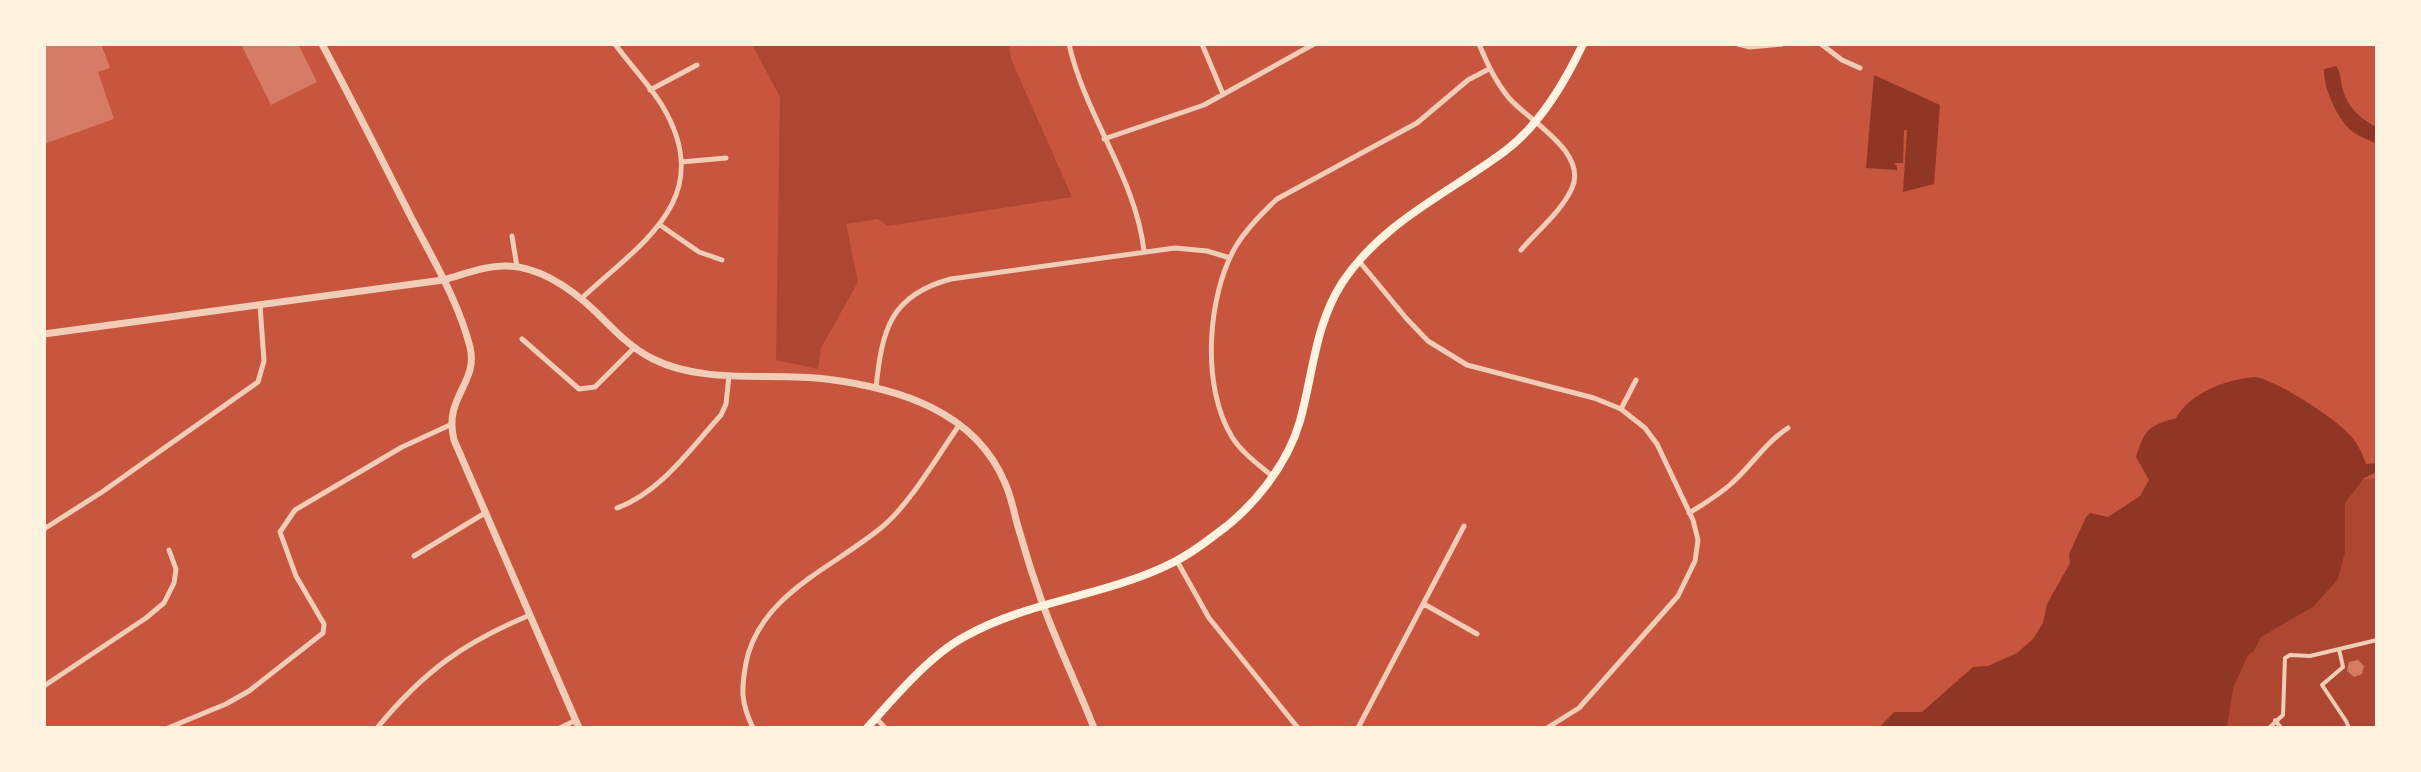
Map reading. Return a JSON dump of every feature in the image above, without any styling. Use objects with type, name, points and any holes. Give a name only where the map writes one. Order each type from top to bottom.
[{"type":"main road","points":[[867,728],[939,655],[961,638],[997,621],[1177,561],[1218,533],[1260,494],[1287,452],[1299,424],[1316,342],[1331,303],[1359,261],[1403,220],[1508,149],[1557,92],[1583,44]]},
{"type":"street","points":[[322,44],[458,314],[472,357],[470,373],[452,409],[450,425],[485,513],[578,724],[560,728]]},
{"type":"street","points":[[582,298],[660,225],[676,201],[681,162],[670,121],[615,44]]},
{"type":"street","points":[[1069,44],[1104,139],[1135,208],[1144,251]]},
{"type":"street","points":[[1202,44],[1223,94]]},
{"type":"street","points":[[1104,139],[1188,112],[1314,44]]},
{"type":"street","points":[[1479,44],[1489,69],[1508,96],[1561,144],[1575,168],[1573,186],[1561,205],[1521,250]]},
{"type":"street","points":[[1738,44],[1750,47],[1782,44]]},
{"type":"street","points":[[1821,44],[1842,60],[1860,68]]},
{"type":"street","points":[[650,90],[697,65]]},
{"type":"street","points":[[1272,476],[1232,437],[1215,392],[1210,360],[1212,333],[1230,258],[1246,232],[1277,199],[1417,123],[1468,80],[1489,69]]},
{"type":"street","points":[[681,162],[726,158]]},
{"type":"street","points":[[660,225],[699,252],[722,260]]},
{"type":"street","points":[[512,236],[517,267]]},
{"type":"street","points":[[876,388],[880,355],[892,316],[907,298],[933,284],[1144,251],[1189,248],[1230,258]]},
{"type":"street","points":[[1359,261],[1428,341],[1467,365],[1594,398],[1621,409],[1645,428],[1657,444],[1689,513],[1698,540],[1695,561],[1678,596],[1579,708],[1547,728]]},
{"type":"street","points":[[44,334],[443,280],[493,267],[517,267],[558,283],[582,298],[623,339],[653,359],[682,370],[730,375],[812,377],[876,388],[926,403],[961,424],[989,452],[1006,484],[1043,605],[1094,728]]},
{"type":"street","points":[[44,529],[258,382],[264,361],[260,305]]},
{"type":"street","points":[[522,339],[579,389],[595,387],[635,347]]},
{"type":"street","points":[[617,508],[659,483],[721,415],[726,404],[730,375]]},
{"type":"street","points":[[1621,409],[1636,380]]},
{"type":"street","points":[[753,728],[745,710],[741,687],[750,643],[773,608],[883,526],[900,508],[961,424]]},
{"type":"street","points":[[168,728],[249,691],[323,633],[324,624],[296,576],[280,532],[295,510],[402,447],[450,425]]},
{"type":"street","points":[[1689,513],[1726,489],[1772,438],[1788,428]]},
{"type":"street","points":[[414,556],[485,513]]},
{"type":"street","points":[[1358,728],[1464,526]]},
{"type":"street","points":[[44,686],[164,603],[174,583],[176,569],[169,550]]},
{"type":"street","points":[[1177,561],[1209,618],[1298,728]]},
{"type":"street","points":[[1424,604],[1477,634]]},
{"type":"street","points":[[377,728],[421,680],[462,647],[530,615]]},
{"type":"street","points":[[2269,728],[2283,715],[2285,658],[2290,655],[2310,656],[2377,640]]},
{"type":"street","points":[[2339,649],[2343,667],[2322,685],[2349,728]]},
{"type":"street","points":[[876,718],[885,728]]},
{"type":"street","points":[[2275,720],[2281,728]]},
{"type":"shaded area","points":[[752,44],[1009,44],[1011,59],[1072,197],[888,226],[878,219],[846,224],[858,282],[821,348],[818,369],[776,360],[780,97]]},
{"type":"shaded area","points":[[2336,66],[2350,106],[2377,127],[2377,144],[2353,132],[2337,112],[2326,85],[2324,69]]},
{"type":"shaded area","points":[[1874,75],[1940,105],[1934,184],[1903,192],[1907,130],[1904,130],[1903,163],[1894,163],[1897,170],[1866,168]]},
{"type":"shaded area","points":[[2256,377],[2306,401],[2342,427],[2353,438],[2366,464],[2377,463],[2377,472],[2364,478],[2345,503],[2345,552],[2338,579],[2314,606],[2261,637],[2254,651],[2248,655],[2233,688],[2227,728],[1879,728],[1894,712],[1922,712],[1973,667],[1988,666],[2017,653],[2033,639],[2043,623],[2047,604],[2070,563],[2069,554],[2086,517],[2090,513],[2108,517],[2140,496],[2149,480],[2136,457],[2149,430],[2176,418],[2191,401],[2211,388]]},
{"type":"shaded area","points":[[2377,478],[2377,728],[2212,728],[2222,657],[2354,480]]},
{"type":"building","points":[[44,44],[101,44],[110,68],[98,72],[114,119],[44,144]]},
{"type":"building","points":[[241,44],[298,44],[317,82],[271,105]]},
{"type":"building","points":[[2358,660],[2364,666],[2362,674],[2354,677],[2347,671],[2349,662]]}]
